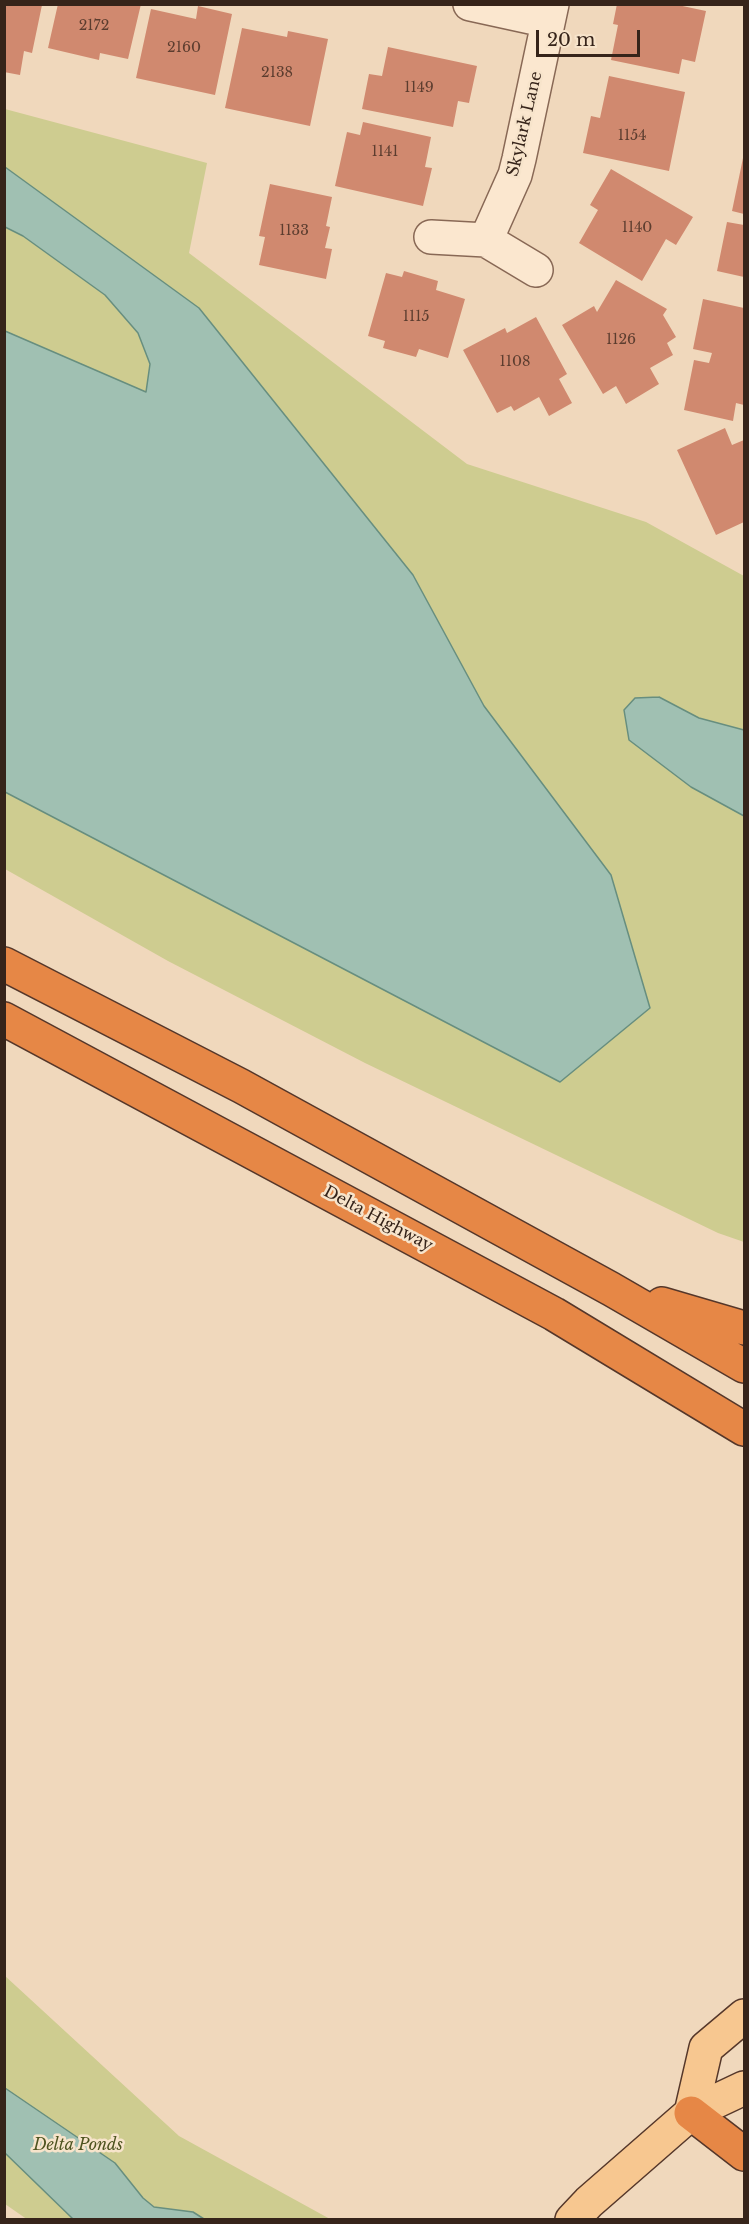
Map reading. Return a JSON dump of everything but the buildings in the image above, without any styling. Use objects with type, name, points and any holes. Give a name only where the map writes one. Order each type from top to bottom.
[{"type":"highway","points":[[4,964],[242,1086],[611,1289],[744,1366]]},
{"type":"highway","name":"Delta Highway","points":[[4,1019],[554,1314],[744,1429]]},
{"type":"highway","points":[[611,1289],[744,1328]]},
{"type":"highway","points":[[691,2113],[744,2154]]},
{"type":"main road","points":[[691,2113],[706,2048],[744,2016]]},
{"type":"main road","points":[[572,2220],[589,2202],[691,2113],[744,2088]]},
{"type":"street","points":[[471,4],[550,13]]},
{"type":"street","name":"Skylark Lane","points":[[486,240],[515,175],[550,13]]},
{"type":"street","points":[[431,237],[486,240],[536,270]]},
{"type":"green space","points":[[5,109],[207,163],[189,253],[467,464],[646,522],[744,576],[744,1242],[718,1233],[365,1063],[168,961],[5,869],[5,792],[560,1082],[484,706],[413,575],[199,308],[5,167]]},
{"type":"green space","points":[[4,227],[23,236],[105,295],[138,333],[150,364],[147,393],[5,331]]},
{"type":"green space","name":"Delta Ponds","points":[[4,1975],[179,2136],[330,2219],[28,2220],[5,2204]]},
{"type":"shaded area","points":[[5,167],[199,308],[413,575],[484,706],[611,875],[650,1008],[560,1082],[5,792],[5,331],[146,392],[150,364],[138,333],[105,295],[23,236],[5,227]]},
{"type":"shaded area","points":[[659,697],[699,718],[744,730],[744,816],[691,787],[629,740],[624,710],[635,698]]},
{"type":"shaded area","points":[[5,2088],[115,2163],[143,2198],[154,2207],[193,2212],[204,2219],[73,2219],[5,2153]]}]
